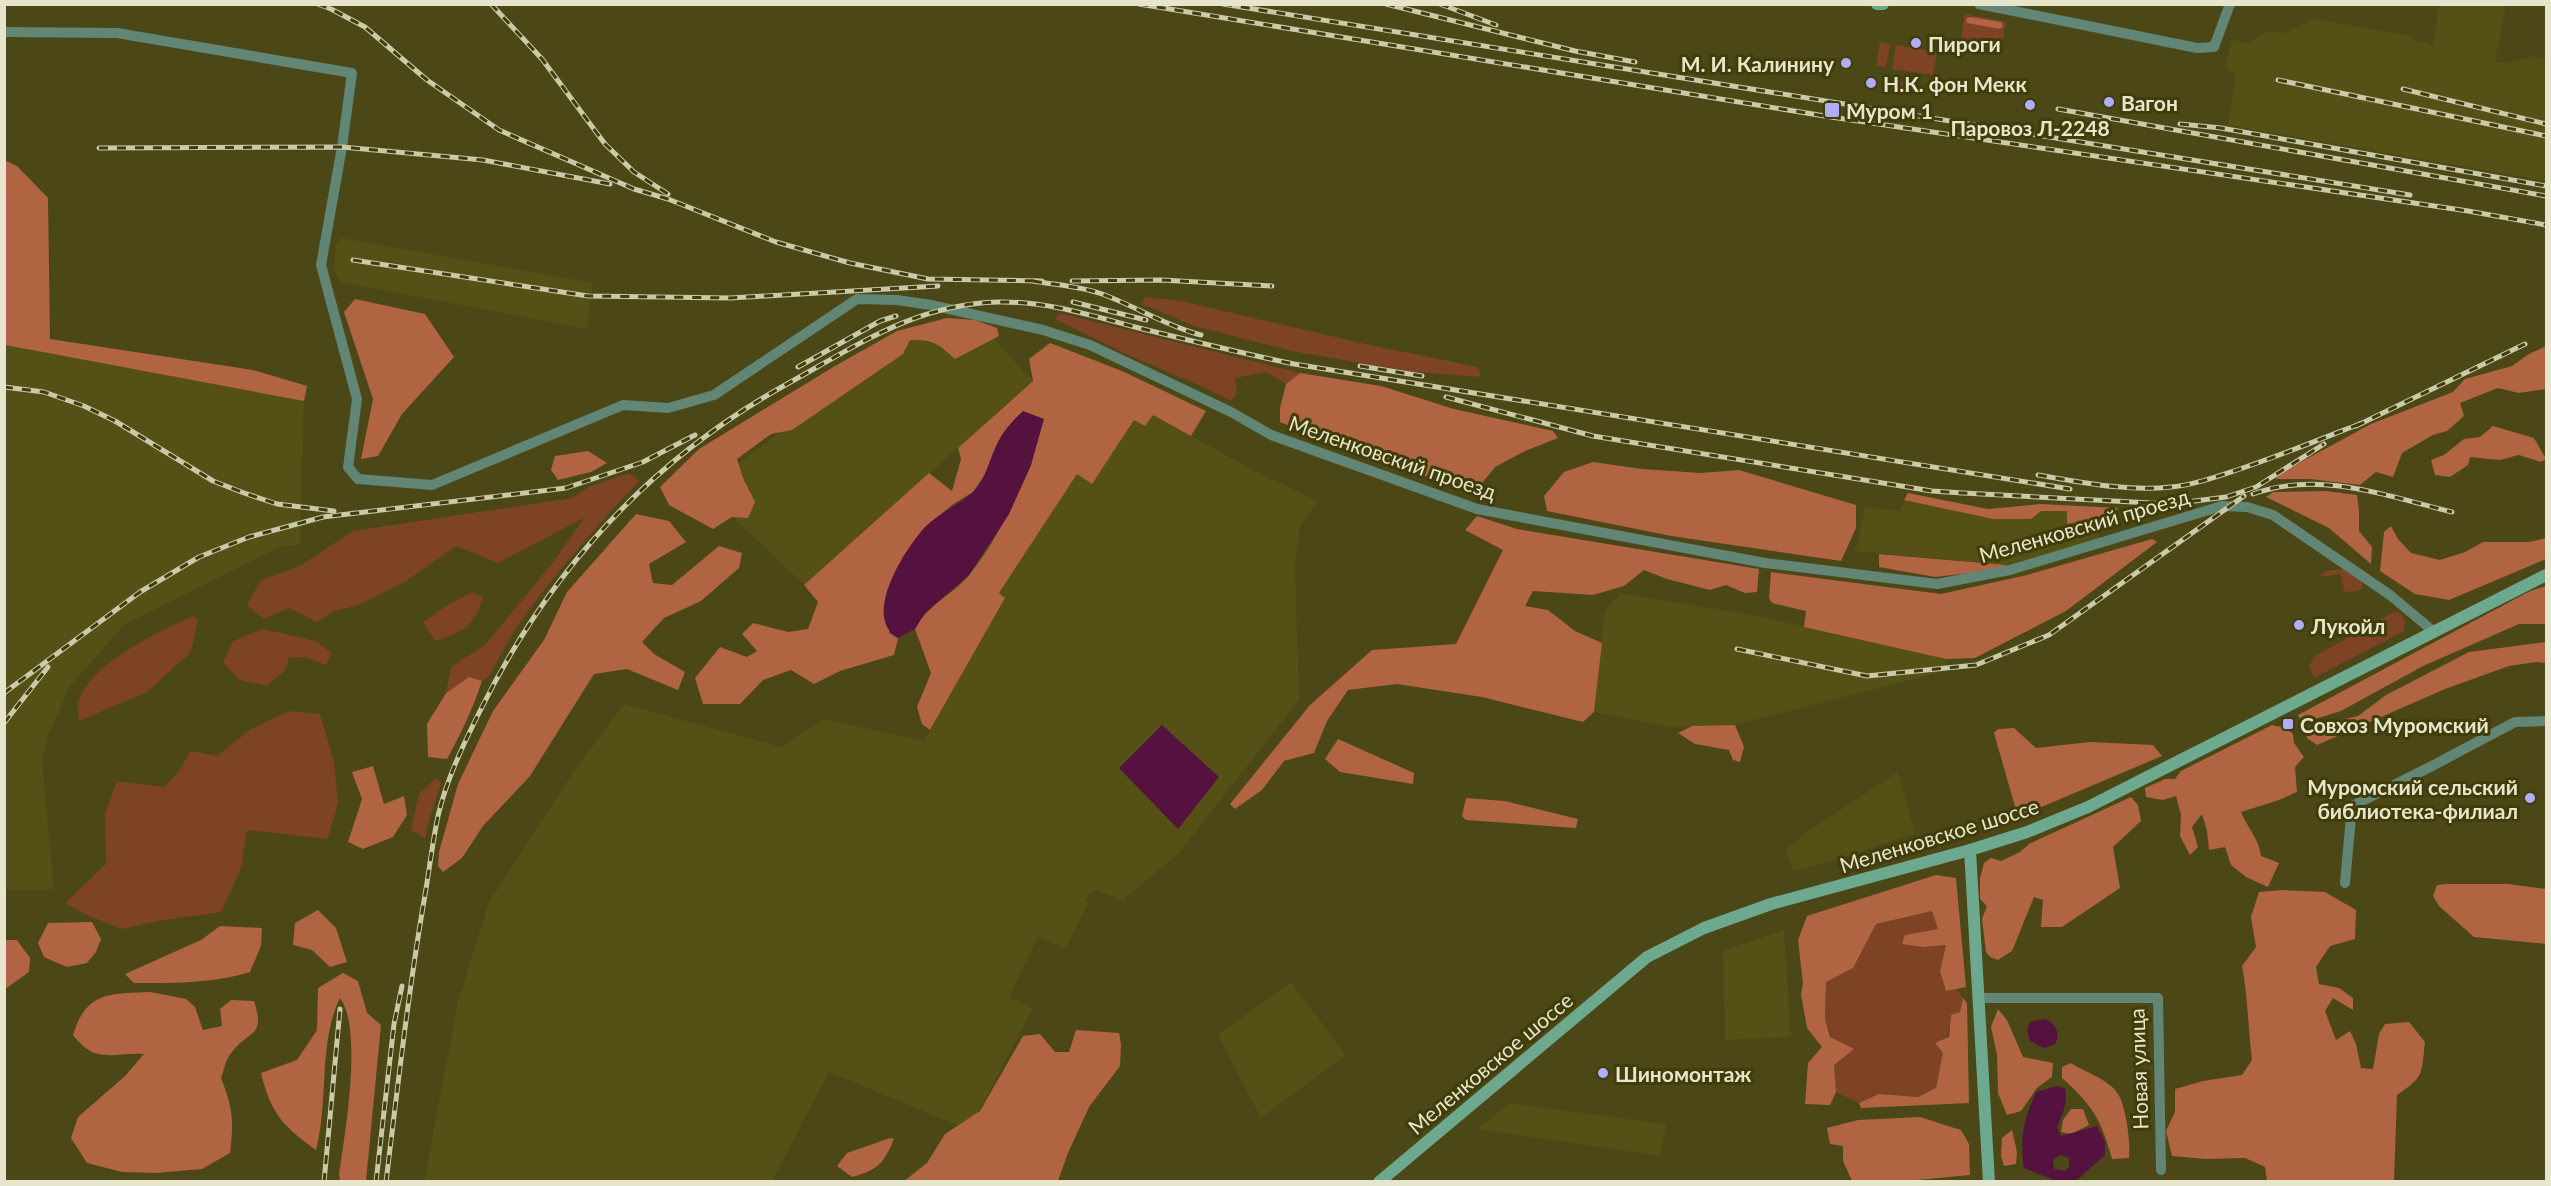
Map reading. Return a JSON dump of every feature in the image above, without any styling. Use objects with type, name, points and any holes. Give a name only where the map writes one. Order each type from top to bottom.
[{"type":"main road","name":"Меленковское шоссе","points":[[1380,1182],[1647,957],[1704,928],[1772,904],[1970,850],[2027,832],[2088,807],[2547,575]]},
{"type":"main road","points":[[1970,850],[1989,1182]]},
{"type":"street","points":[[1979,4],[2197,48],[2214,47],[2229,4]]},
{"type":"street","name":"Меленковский проезд","points":[[4,32],[117,33],[352,73],[342,147],[321,265],[357,399],[348,467],[358,479],[432,485],[623,405],[668,408],[714,395],[857,299],[897,300],[1043,330],[1090,345],[1231,412],[1271,435],[1477,509],[1765,563],[1937,584],[2010,570],[2222,506],[2247,507],[2273,515],[2390,595],[2433,631]]},
{"type":"street","points":[[2345,883],[2352,806],[2515,722],[2547,721]]},
{"type":"street","name":"Новая улица","points":[[1978,998],[2158,998],[2161,1170]]},
{"type":"shaded area","points":[[2439,5],[2506,5],[2495,62],[2507,63],[2532,56],[2546,59],[2546,181],[2228,125],[2235,73],[2228,72],[2225,68],[2231,40],[2247,43],[2269,31],[2284,33],[2315,19],[2412,36],[2412,40],[2430,44],[2433,47]]},
{"type":"shaded area","points":[[1965,14],[2006,22],[2001,51],[1960,43]]},
{"type":"shaded area","points":[[1970,17],[2001,22],[2003,26],[2000,29],[1967,23],[1966,19]]},
{"type":"shaded area","points":[[1880,42],[1890,44],[1886,67],[1876,66]]},
{"type":"shaded area","points":[[1896,45],[1937,52],[1933,75],[1892,69]]},
{"type":"shaded area","points":[[1889,80],[1910,83],[1908,91],[1888,88]]},
{"type":"shaded area","points":[[4,160],[17,166],[48,198],[50,339],[253,370],[307,386],[304,401],[5,345]]},
{"type":"shaded area","points":[[342,238],[593,283],[587,329],[340,282],[334,268],[336,245]]},
{"type":"shaded area","points":[[1144,297],[1181,301],[1370,345],[1478,367],[1481,377],[1415,372],[1296,352],[1194,326],[1142,304]]},
{"type":"shaded area","points":[[355,299],[425,314],[454,357],[402,414],[378,456],[361,459],[373,399],[344,312]]},
{"type":"shaded area","points":[[1059,313],[1300,373],[1286,384],[1266,372],[1235,378],[1237,393],[1231,401],[1055,319]]},
{"type":"shaded area","points":[[947,318],[975,320],[997,328],[999,336],[955,359],[935,344],[924,340],[910,340],[903,354],[792,430],[771,434],[737,459],[743,478],[755,502],[748,518],[732,517],[713,529],[669,505],[660,487],[699,449],[897,331]]},
{"type":"shaded area","points":[[980,324],[1033,381],[804,585],[703,489],[911,336]]},
{"type":"shaded area","points":[[1050,343],[1122,371],[1206,411],[1191,436],[1153,415],[1145,426],[1134,420],[1092,484],[1077,474],[999,593],[1005,598],[930,730],[922,724],[917,707],[931,673],[915,629],[927,612],[970,574],[1004,521],[1031,465],[994,451],[988,470],[973,492],[952,505],[926,527],[902,558],[889,633],[898,638],[894,655],[840,671],[814,684],[791,670],[763,680],[740,704],[703,704],[695,678],[720,647],[747,657],[757,651],[742,634],[753,623],[788,632],[808,629],[818,602],[804,585],[929,473],[952,491],[961,459],[958,448],[1033,381],[1029,359]]},
{"type":"shaded area","points":[[4,345],[304,401],[300,545],[283,546],[125,624],[70,686],[48,736],[42,760],[54,889],[5,889]]},
{"type":"shaded area","points":[[2546,346],[2546,389],[2519,393],[2498,388],[2460,403],[2464,416],[2447,431],[2433,435],[2402,453],[2393,477],[2376,472],[2360,485],[2310,479],[2276,479],[2277,475],[2371,424],[2453,392],[2465,379],[2512,366]]},
{"type":"shaded area","points":[[1300,373],[1381,386],[1454,409],[1553,431],[1558,438],[1525,451],[1495,467],[1475,492],[1367,457],[1280,422],[1280,408],[1286,384]]},
{"type":"shaded area","points":[[1023,411],[1044,419],[1031,465],[1009,514],[969,575],[924,614],[915,629],[898,638],[888,628],[884,615],[885,599],[898,566],[925,527],[977,488],[999,440]]},
{"type":"shaded area","points":[[1152,415],[1257,472],[1318,501],[1300,526],[1295,562],[1299,700],[1178,854],[1123,900],[1095,890],[1088,895],[1085,901],[1088,903],[1065,949],[1038,936],[1009,997],[1033,1008],[969,1130],[829,1072],[772,1181],[424,1182],[458,1001],[489,902],[574,771],[624,704],[781,747],[824,719],[924,741],[1005,598],[999,593],[1077,474],[1092,483],[1134,420]]},
{"type":"shaded area","points":[[2493,426],[2534,438],[2546,459],[2541,462],[2519,455],[2500,460],[2470,457],[2468,465],[2450,477],[2435,475],[2431,460],[2444,455],[2464,439],[2480,437]]},
{"type":"shaded area","points":[[588,451],[607,463],[591,472],[558,480],[551,470],[555,456]]},
{"type":"shaded area","points":[[1593,462],[1642,469],[1700,473],[1739,470],[1856,505],[1856,528],[1841,561],[1671,536],[1547,511],[1544,496],[1564,472]]},
{"type":"shaded area","points":[[630,473],[639,481],[547,586],[515,630],[489,676],[482,681],[469,678],[446,693],[451,667],[485,645],[554,561],[584,518],[498,563],[456,546],[405,582],[359,605],[334,611],[317,622],[289,608],[264,619],[247,605],[261,580],[300,566],[353,531],[572,498],[591,486]]},
{"type":"shaded area","points":[[2326,491],[2357,495],[2359,531],[2372,547],[2371,564],[2329,528],[2266,497],[2273,492]]},
{"type":"shaded area","points":[[1908,493],[1988,509],[2041,504],[2118,508],[2113,515],[2067,524],[2067,511],[2041,511],[2031,519],[1993,519],[1904,500]]},
{"type":"shaded area","points":[[1904,500],[1993,519],[2041,511],[2067,511],[2067,524],[2093,520],[2100,539],[2006,565],[1856,551],[1865,507],[1900,511]]},
{"type":"shaded area","points":[[636,514],[669,521],[686,542],[649,564],[653,583],[672,585],[719,546],[742,553],[739,568],[701,601],[664,618],[642,642],[654,654],[685,672],[678,690],[627,669],[594,674],[530,776],[483,826],[462,858],[443,872],[438,866],[439,852],[458,784],[493,711],[544,640],[567,592]]},
{"type":"shaded area","points":[[1477,516],[1517,529],[1759,569],[1757,592],[1745,593],[1726,585],[1710,590],[1667,579],[1644,570],[1624,586],[1593,595],[1533,591],[1525,606],[1548,610],[1575,631],[1602,643],[1594,712],[1583,722],[1482,697],[1397,684],[1348,690],[1327,721],[1314,753],[1284,761],[1262,790],[1235,809],[1230,804],[1310,705],[1372,650],[1456,644],[1503,550],[1465,530]]},
{"type":"shaded area","points":[[2391,526],[2398,539],[2411,553],[2440,560],[2465,552],[2483,542],[2529,542],[2546,538],[2546,559],[2449,600],[2415,594],[2380,571],[2384,532]]},
{"type":"shaded area","points":[[2152,539],[2157,542],[2066,611],[1975,658],[1946,659],[1804,627],[1806,611],[1772,603],[1769,598],[1771,572],[1941,594],[2027,575]]},
{"type":"shaded area","points":[[1879,554],[2006,565],[1995,570],[1935,577],[1879,567]]},
{"type":"shaded area","points":[[2344,569],[2361,581],[2363,588],[2358,591],[2344,592],[2341,574],[2318,577],[2326,571]]},
{"type":"shaded area","points":[[2546,586],[2546,624],[2519,624],[2423,666],[2341,711],[2302,723],[2298,715],[2530,591]]},
{"type":"shaded area","points":[[472,592],[483,597],[472,621],[461,631],[435,641],[423,622]]},
{"type":"shaded area","points":[[1620,593],[1753,615],[1946,659],[1945,671],[1735,725],[1670,727],[1594,712],[1605,611]]},
{"type":"shaded area","points":[[2394,612],[2401,613],[2405,621],[2404,631],[2314,678],[2309,666],[2315,656]]},
{"type":"shaded area","points":[[193,616],[198,620],[191,652],[147,692],[79,721],[78,703],[85,688],[110,662],[144,640]]},
{"type":"shaded area","points":[[263,629],[316,641],[332,653],[326,665],[306,657],[289,658],[286,669],[267,686],[239,680],[223,662],[233,641]]},
{"type":"shaded area","points":[[2546,642],[2546,663],[2536,662],[2509,666],[2445,689],[2317,745],[2307,738],[2307,728],[2358,716],[2386,695],[2469,652]]},
{"type":"shaded area","points":[[469,677],[482,681],[457,740],[447,759],[428,757],[427,724],[446,693]]},
{"type":"shaded area","points":[[290,711],[320,714],[334,762],[338,802],[328,839],[247,830],[241,869],[221,912],[122,929],[89,916],[65,903],[106,864],[105,813],[117,781],[164,787],[180,770],[190,751],[217,756],[251,729]]},
{"type":"shaded area","points":[[1162,725],[1219,777],[1178,829],[1119,768]]},
{"type":"shaded area","points":[[1735,725],[1744,747],[1740,762],[1733,760],[1729,750],[1695,744],[1678,733],[1692,726]]},
{"type":"shaded area","points":[[2272,725],[2285,728],[2293,734],[2294,743],[2304,757],[2295,767],[2297,792],[2241,812],[2256,839],[2261,856],[2279,863],[2268,887],[2246,877],[2231,865],[2225,847],[2209,850],[2202,814],[2192,827],[2198,847],[2190,855],[2180,836],[2181,815],[2176,796],[2163,800],[2146,797],[2145,788],[2165,779],[2175,779],[2181,771]]},
{"type":"shaded area","points":[[2014,728],[2036,748],[2090,742],[2153,745],[2162,756],[2018,817],[1994,733],[1998,729]]},
{"type":"shaded area","points":[[1338,739],[1414,773],[1413,784],[1340,772],[1325,759]]},
{"type":"shaded area","points":[[373,766],[384,804],[404,796],[407,815],[393,837],[363,849],[348,842],[362,799],[352,772]]},
{"type":"shaded area","points":[[1898,772],[1915,833],[1836,860],[1793,871],[1786,850],[1807,832]]},
{"type":"shaded area","points":[[437,777],[441,783],[425,838],[411,830],[419,794]]},
{"type":"shaded area","points":[[2131,797],[2138,805],[2141,821],[2113,847],[2120,888],[2062,927],[2041,927],[2043,900],[2034,897],[2012,951],[1998,960],[1990,957],[1986,952],[1982,919],[1987,906],[1980,899],[1980,878],[1984,863],[1991,858],[2001,861],[2020,852],[2029,844]]},
{"type":"shaded area","points":[[1466,798],[1505,801],[1578,819],[1576,828],[1466,820],[1462,816]]},
{"type":"shaded area","points":[[1936,875],[1956,878],[1966,987],[1946,991],[1940,971],[1946,945],[1923,947],[1902,944],[1905,935],[1938,929],[1932,911],[1876,924],[1853,968],[1826,982],[1825,1018],[1830,1037],[1854,1049],[1834,1065],[1836,1092],[1830,1105],[1805,1104],[1808,1063],[1822,1047],[1807,1028],[1801,994],[1803,984],[1798,940],[1807,916]]},
{"type":"shaded area","points":[[2508,884],[2546,889],[2546,944],[2474,937],[2439,906],[2433,896],[2437,885]]},
{"type":"shaded area","points":[[2283,890],[2325,892],[2356,910],[2355,939],[2330,946],[2316,967],[2319,984],[2339,988],[2353,998],[2353,1010],[2333,998],[2325,1011],[2336,1040],[2350,1031],[2356,1044],[2361,1068],[2373,1069],[2379,1034],[2385,1024],[2409,1022],[2425,1042],[2420,1074],[2413,1083],[2397,1095],[2394,1181],[2267,1181],[2265,1167],[2245,1158],[2205,1159],[2172,1156],[2166,1131],[2175,1112],[2175,1089],[2203,1081],[2242,1075],[2252,1060],[2242,966],[2256,947],[2251,917],[2259,892]]},
{"type":"shaded area","points":[[318,910],[336,928],[347,962],[330,967],[312,950],[293,945],[295,923]]},
{"type":"shaded area","points":[[1932,911],[1939,929],[1905,935],[1923,947],[1946,945],[1940,971],[1946,991],[1957,989],[1963,998],[1960,1012],[1951,1016],[1936,1088],[1918,1097],[1879,1094],[1859,1103],[1836,1092],[1831,1037],[1825,1018],[1826,982],[1853,968],[1876,924]]},
{"type":"shaded area","points":[[92,922],[101,939],[96,952],[87,963],[67,967],[44,957],[38,943],[48,923]]},
{"type":"shaded area","points":[[220,926],[262,928],[261,946],[250,972],[207,981],[164,983],[134,983],[125,974],[201,940]]},
{"type":"shaded area","points":[[1784,930],[1791,1037],[1725,1040],[1723,951]]},
{"type":"shaded area","points":[[5,940],[17,940],[30,958],[29,972],[5,989]]},
{"type":"shaded area","points":[[343,973],[358,981],[367,1013],[381,1025],[366,1181],[340,1181],[339,1174],[348,1109],[351,1057],[347,1013],[340,998],[333,1015],[326,1053],[320,1132],[316,1150],[295,1134],[280,1118],[269,1099],[261,1073],[297,1060],[317,1030],[318,988]]},
{"type":"shaded area","points":[[1291,982],[1346,1055],[1261,1118],[1218,1035]]},
{"type":"shaded area","points":[[150,992],[186,999],[195,1007],[203,1030],[222,1026],[220,1009],[231,1000],[254,1001],[257,1027],[230,1055],[221,1078],[232,1115],[230,1153],[202,1169],[156,1173],[122,1172],[87,1163],[71,1138],[78,1117],[125,1076],[144,1054],[105,1055],[89,1050],[73,1035],[78,1021],[85,1010],[101,998],[123,993]]},
{"type":"shaded area","points":[[1963,998],[1967,1003],[1969,1103],[1861,1108],[1859,1103],[1879,1094],[1918,1097],[1936,1088],[1943,1053],[1935,1043],[1949,1037],[1951,1015],[1960,1012]]},
{"type":"shaded area","points":[[1998,1009],[2007,1020],[2023,1057],[2053,1063],[2052,1077],[2037,1088],[2021,1111],[2007,1115],[1998,1093],[1997,1055],[1991,1027]]},
{"type":"shaded area","points":[[2045,1019],[2055,1027],[2058,1038],[2054,1045],[2044,1048],[2030,1041],[2027,1030],[2030,1022]]},
{"type":"shaded area","points":[[1076,1030],[1119,1033],[1120,1066],[1089,1107],[1058,1181],[904,1181],[927,1163],[945,1134],[980,1111],[1023,1036],[1040,1034],[1055,1052],[1069,1052]]},
{"type":"shaded area","points":[[2071,1063],[2103,1080],[2118,1094],[2127,1125],[2129,1158],[2112,1159],[2100,1123],[2089,1105],[2062,1078],[2062,1067]]},
{"type":"shaded area","points":[[2056,1086],[2065,1088],[2065,1103],[2057,1127],[2061,1136],[2097,1126],[2105,1141],[2105,1155],[2076,1181],[2052,1181],[2052,1179],[2024,1168],[2022,1147],[2024,1129],[2036,1092]],"holes":[[[2060,1155],[2069,1158],[2069,1167],[2065,1171],[2054,1169],[2053,1160]]]},
{"type":"shaded area","points":[[1510,1103],[1666,1124],[1661,1156],[1477,1129]]},
{"type":"shaded area","points":[[2071,1109],[2083,1109],[2089,1125],[2071,1134],[2061,1132],[2063,1120]]},
{"type":"shaded area","points":[[1920,1117],[1961,1130],[1969,1144],[1970,1175],[1907,1181],[1852,1181],[1843,1161],[1843,1146],[1830,1144],[1827,1128],[1858,1120]]},
{"type":"shaded area","points":[[2012,1130],[2017,1152],[2016,1164],[2004,1166],[2001,1156],[2002,1138]]},
{"type":"shaded area","points":[[890,1138],[894,1139],[887,1154],[874,1168],[852,1177],[837,1166],[847,1153]]},
{"type":"railway","points":[[318,4],[365,27],[427,80],[499,130],[634,189],[668,199],[776,242],[850,263],[928,279],[1042,281]]},
{"type":"railway","points":[[491,4],[542,59],[605,144],[634,172],[668,194]]},
{"type":"railway","points":[[1139,4],[1831,117],[2468,211],[2546,225]]},
{"type":"railway","points":[[1223,4],[2410,195]]},
{"type":"railway","points":[[1386,4],[1575,51],[1635,62]]},
{"type":"railway","points":[[1440,4],[1496,25]]},
{"type":"railway","points":[[2278,80],[2546,136]]},
{"type":"railway","points":[[2403,89],[2546,124]]},
{"type":"railway","points":[[2058,109],[2546,196]]},
{"type":"railway","points":[[2180,124],[2221,128],[2546,186]]},
{"type":"railway","points":[[99,148],[342,147],[483,160],[610,184]]},
{"type":"railway","points":[[353,260],[588,296],[730,298],[938,286]]},
{"type":"railway","points":[[1072,281],[1161,280],[1272,286]]},
{"type":"railway","points":[[1033,281],[1093,291],[1201,335]]},
{"type":"railway","points":[[386,1182],[409,998],[438,816],[450,776],[461,750],[506,661],[537,613],[571,567],[607,524],[648,484],[737,414],[862,342],[913,319],[940,310],[998,302],[1050,306],[1294,364],[2070,489]]},
{"type":"railway","points":[[1073,302],[1146,320]]},
{"type":"railway","points":[[798,367],[880,321],[896,316]]},
{"type":"railway","points":[[2356,426],[2525,344]]},
{"type":"railway","points":[[1360,366],[1422,376]]},
{"type":"railway","points":[[4,387],[44,392],[84,406],[115,421],[213,481],[244,493],[277,504],[334,511]]},
{"type":"railway","points":[[1446,397],[1593,436],[1932,491],[1963,493],[2171,504],[2226,497],[2256,487],[2324,444]]},
{"type":"railway","points":[[2038,475],[2121,487],[2179,486],[2253,465],[2362,423]]},
{"type":"railway","points":[[4,693],[140,592],[199,557],[249,537],[323,517],[566,488],[643,462],[695,435]]},
{"type":"railway","points":[[2253,494],[2278,487],[2302,484],[2327,485],[2378,493],[2452,512]]},
{"type":"railway","points":[[1737,649],[1867,676],[1976,665],[2049,635],[2244,496]]},
{"type":"railway","points":[[4,723],[48,667]]},
{"type":"railway","points":[[376,1182],[394,1024],[402,986]]},
{"type":"railway","points":[[324,1182],[340,1009]]},
{"type":"place","name":"Пироги","points":[[1916,43]]},
{"type":"place","name":"М. И. Калинину","points":[[1846,63]]},
{"type":"place","name":"Н.К. фон Мекк","points":[[1871,83]]},
{"type":"place","name":"Вагон","points":[[2109,102]]},
{"type":"place","name":"Паровоз Л-2248","points":[[2030,105]]},
{"type":"place","name":"Муром 1","points":[[1832,110]]},
{"type":"place","name":"Лукойл","points":[[2299,625]]},
{"type":"place","name":"Совхоз Муромский","points":[[2288,724]]},
{"type":"place","name":"Муромский сельский библиотека-филиал","points":[[2530,798]]},
{"type":"place","name":"Шиномонтаж","points":[[1603,1073]]}]
